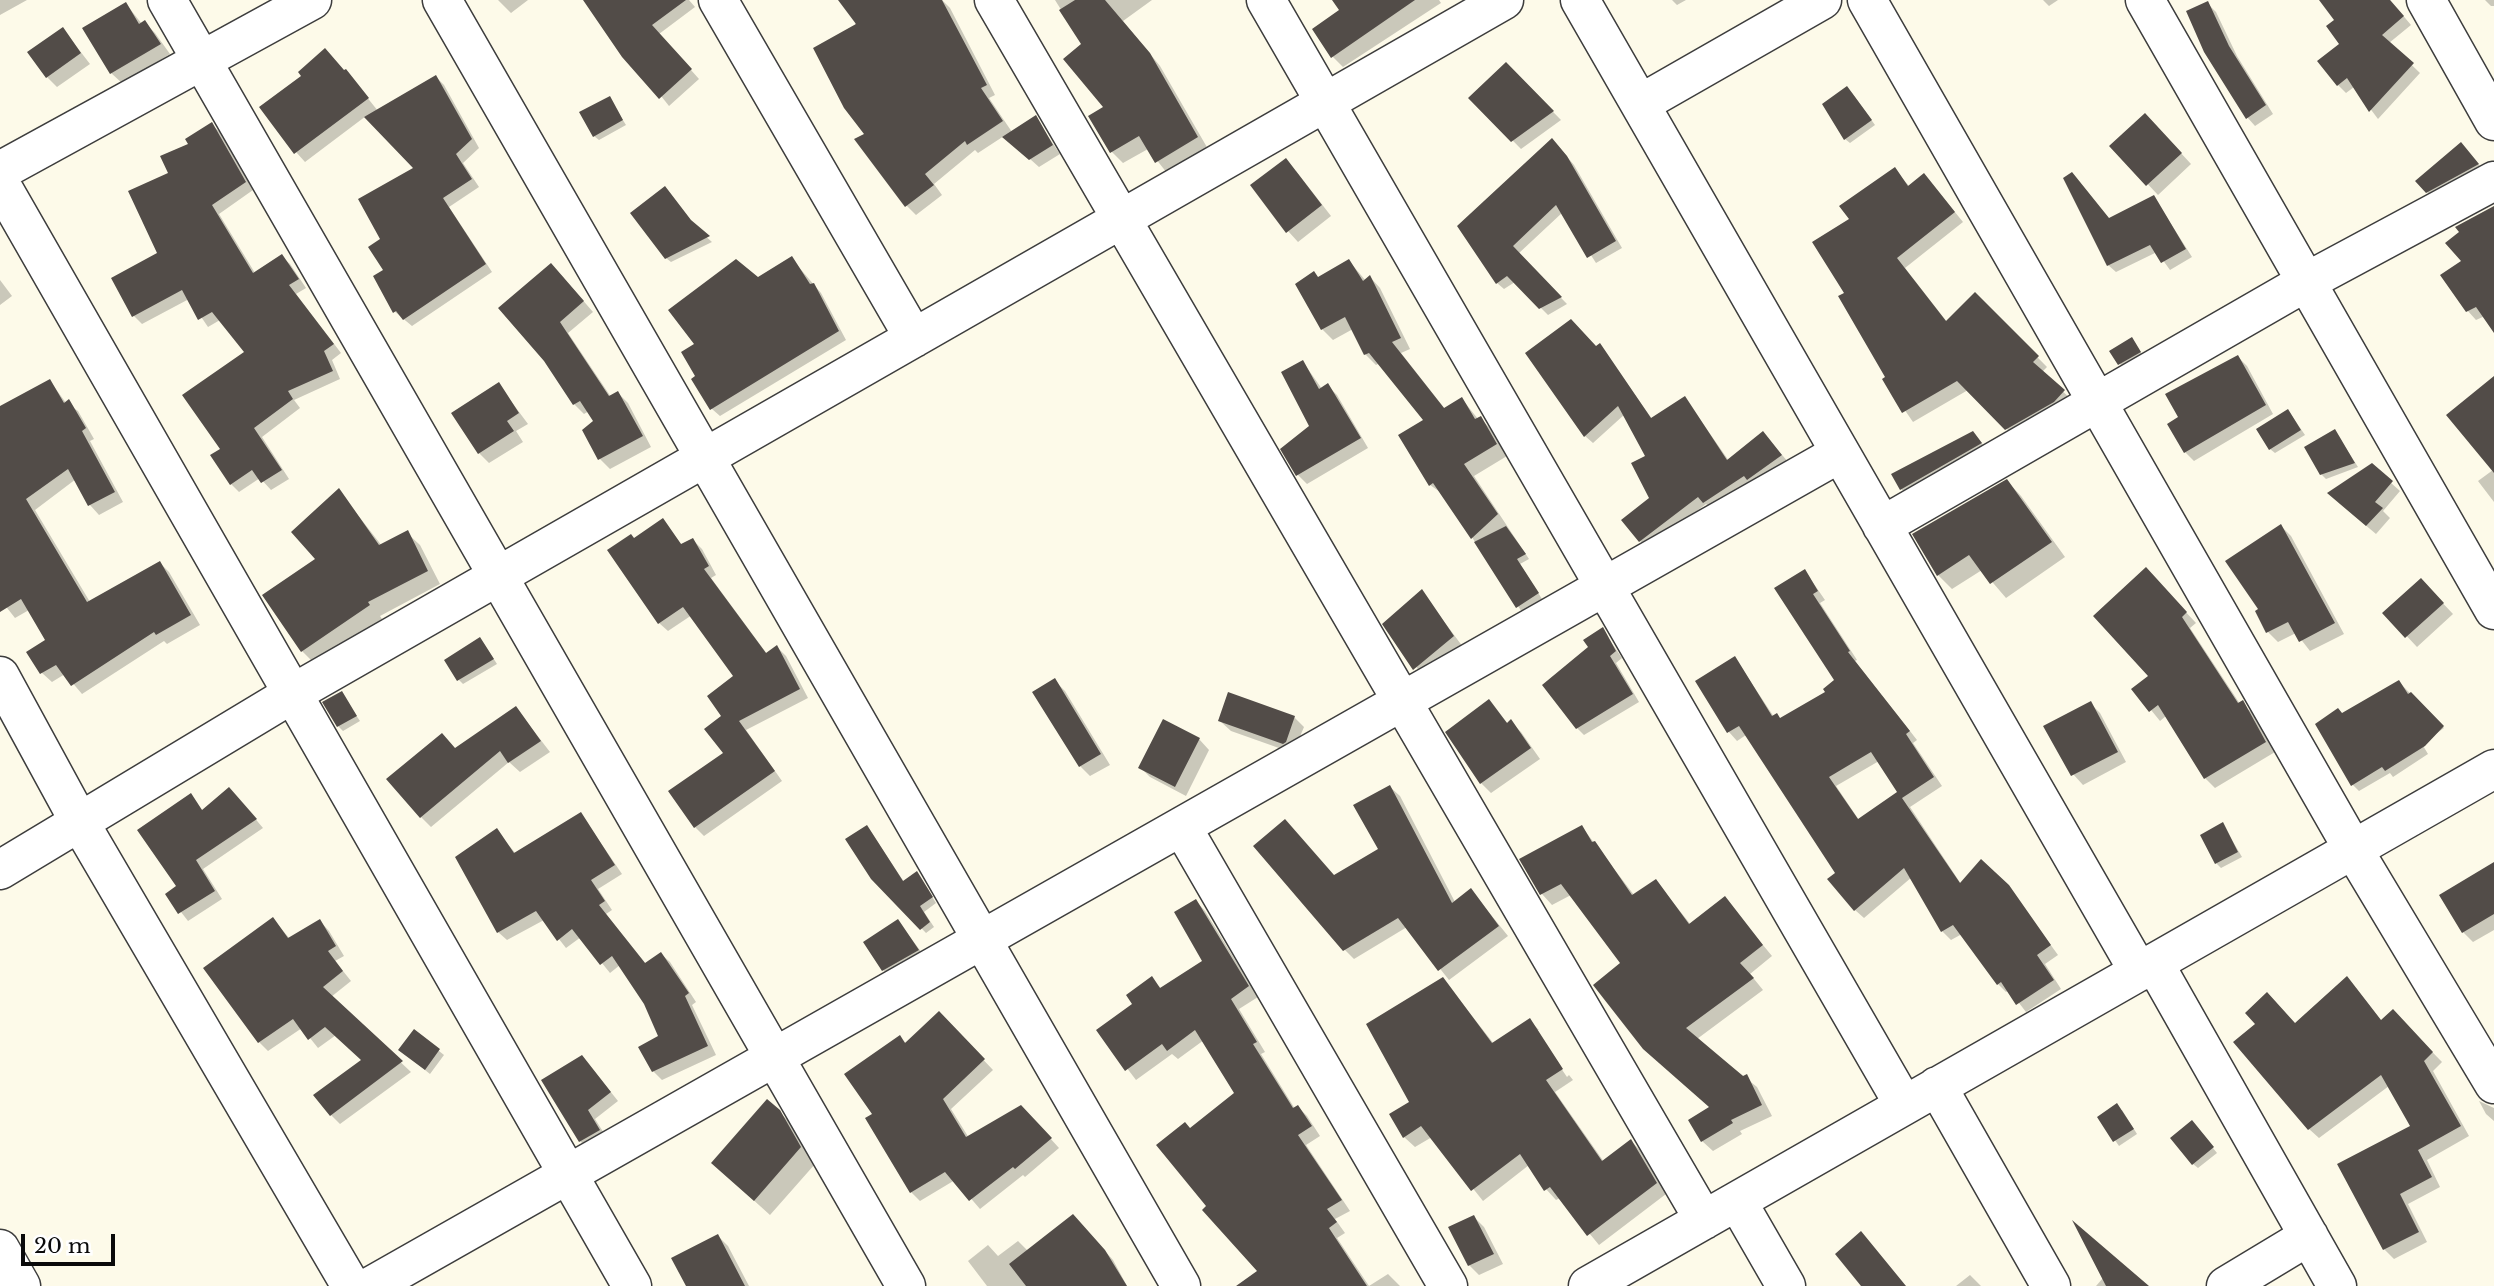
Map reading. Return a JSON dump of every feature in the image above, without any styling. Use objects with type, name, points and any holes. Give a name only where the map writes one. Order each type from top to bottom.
[{"type":"street","points":[[167,0],[906,1286]]},
{"type":"street","points":[[0,171],[312,0]]},
{"type":"street","points":[[442,0],[1181,1286]]},
{"type":"street","points":[[718,0],[914,338]]},
{"type":"street","points":[[994,0],[1704,1220]]},
{"type":"street","points":[[1266,0],[1904,1105]]},
{"type":"street","points":[[0,870],[292,694],[1504,0]]},
{"type":"street","points":[[1580,0],[1882,526],[2337,1286]]},
{"type":"street","points":[[1640,104],[1822,0]]},
{"type":"street","points":[[1867,0],[2353,849],[2494,1084]]},
{"type":"street","points":[[2145,0],[2494,610]]},
{"type":"street","points":[[2426,0],[2494,121]]},
{"type":"street","points":[[1882,526],[2306,282],[2494,181]]},
{"type":"street","points":[[0,183],[632,1286]]},
{"type":"street","points":[[371,1286],[1840,453]]},
{"type":"street","points":[[0,676],[80,823],[351,1286]]},
{"type":"street","points":[[1588,1286],[2494,769]]},
{"type":"street","points":[[1182,827],[1448,1286]]},
{"type":"street","points":[[1937,1086],[2051,1286]]},
{"type":"street","points":[[1737,1201],[1786,1286]]},
{"type":"street","points":[[2226,1286],[2309,1236]]},
{"type":"street","points":[[0,1249],[21,1286]]},
{"type":"building","points":[[583,0],[686,0],[652,25],[692,69],[659,99],[622,57]]},
{"type":"building","points":[[838,0],[942,0],[987,85],[981,88],[1003,121],[967,145],[965,141],[925,174],[934,185],[905,207],[854,139],[864,134],[844,108],[813,48],[856,24]]},
{"type":"building","points":[[1075,0],[1105,0],[1150,53],[1198,137],[1155,163],[1139,136],[1110,153],[1088,116],[1103,107],[1063,59],[1081,44],[1059,10]]},
{"type":"building","points":[[1332,0],[1415,0],[1331,58],[1312,29],[1339,10]]},
{"type":"building","points":[[2319,0],[2390,0],[2404,16],[2382,35],[2414,63],[2369,112],[2347,78],[2337,86],[2317,61],[2339,44],[2326,26],[2334,20]]},
{"type":"building","points":[[2208,1],[2229,46],[2266,105],[2246,119],[2204,52],[2186,11]]},
{"type":"building","points":[[126,2],[139,24],[145,20],[161,44],[110,74],[82,28]]},
{"type":"building","points":[[63,27],[81,53],[46,78],[27,52]]},
{"type":"building","points":[[325,48],[369,98],[294,154],[259,107],[301,76],[298,72]]},
{"type":"building","points":[[1506,62],[1554,111],[1511,142],[1468,98]]},
{"type":"building","points":[[436,75],[472,139],[456,154],[472,179],[443,198],[486,264],[403,320],[396,311],[393,313],[373,276],[383,270],[368,247],[380,239],[358,199],[413,168],[364,117]]},
{"type":"building","points":[[1847,86],[1872,120],[1844,140],[1822,104]]},
{"type":"building","points":[[610,96],[623,120],[593,137],[579,112]]},
{"type":"building","points":[[2145,113],[2182,153],[2146,186],[2109,146]]},
{"type":"building","points":[[1036,115],[1053,145],[1029,160],[1002,137]]},
{"type":"building","points":[[212,122],[246,182],[212,205],[253,273],[282,254],[299,279],[289,285],[334,344],[324,351],[333,371],[288,391],[293,399],[254,428],[282,470],[261,483],[252,470],[230,485],[210,455],[220,449],[182,395],[244,352],[212,312],[198,320],[182,290],[132,317],[111,278],[157,253],[128,191],[168,173],[160,156],[188,144],[185,139]]},
{"type":"building","points":[[1552,138],[1567,156],[1616,241],[1587,258],[1556,205],[1513,246],[1562,297],[1539,309],[1507,276],[1496,284],[1457,226]]},
{"type":"building","points":[[2461,142],[2479,164],[2426,193],[2415,181]]},
{"type":"building","points":[[1286,158],[1322,205],[1286,233],[1250,185]]},
{"type":"building","points":[[1895,167],[1908,186],[1924,173],[1955,212],[1897,258],[1946,321],[1975,292],[2039,356],[2033,362],[2065,390],[2054,402],[2005,430],[1957,381],[1902,413],[1882,379],[1885,377],[1838,296],[1844,293],[1812,242],[1849,219],[1839,206]]},
{"type":"building","points":[[2072,172],[2109,218],[2154,195],[2186,249],[2161,263],[2150,245],[2107,266],[2063,178]]},
{"type":"building","points":[[665,186],[691,220],[710,236],[665,259],[630,213]]},
{"type":"building","points":[[2494,206],[2494,333],[2476,307],[2466,312],[2440,275],[2461,261],[2445,243],[2459,232],[2455,227]]},
{"type":"building","points":[[792,256],[810,284],[814,283],[839,331],[710,410],[691,379],[695,376],[681,352],[694,344],[668,310],[736,259],[758,277]]},
{"type":"building","points":[[1349,259],[1363,281],[1370,275],[1401,338],[1392,342],[1444,408],[1462,397],[1475,419],[1481,416],[1497,444],[1464,464],[1498,514],[1471,539],[1433,483],[1429,486],[1398,435],[1423,420],[1369,353],[1364,355],[1345,317],[1321,330],[1295,284],[1314,271],[1318,277]]},
{"type":"building","points":[[551,263],[584,301],[560,322],[609,396],[618,391],[643,436],[598,460],[582,430],[593,421],[580,401],[573,405],[544,361],[498,308]]},
{"type":"building","points":[[1571,319],[1596,346],[1600,343],[1651,418],[1685,396],[1727,460],[1763,431],[1782,455],[1747,480],[1744,476],[1703,503],[1698,497],[1639,542],[1621,520],[1649,498],[1631,463],[1645,456],[1618,406],[1584,437],[1525,353]]},
{"type":"building","points":[[2132,337],[2141,352],[2118,365],[2109,351]]},
{"type":"building","points":[[2238,355],[2266,405],[2184,453],[2167,424],[2178,417],[2165,394]]},
{"type":"building","points":[[1303,360],[1319,389],[1328,383],[1361,438],[1296,476],[1280,449],[1309,426],[1281,372]]},
{"type":"building","points":[[2494,376],[2494,473],[2446,415]]},
{"type":"building","points":[[50,379],[64,403],[69,399],[86,428],[82,431],[115,492],[88,506],[68,469],[26,499],[87,602],[160,561],[191,615],[156,635],[154,632],[71,686],[56,665],[40,674],[26,652],[45,640],[21,599],[0,612],[0,406]]},
{"type":"building","points":[[499,382],[519,413],[507,421],[514,431],[478,454],[451,413]]},
{"type":"building","points":[[2288,409],[2301,430],[2269,450],[2256,429]]},
{"type":"building","points":[[2335,429],[2355,463],[2320,475],[2304,447]]},
{"type":"building","points":[[1973,431],[1982,443],[1900,490],[1891,474]]},
{"type":"building","points":[[2372,463],[2393,481],[2375,502],[2383,508],[2366,526],[2327,493]]},
{"type":"building","points":[[2007,479],[2052,542],[1990,584],[1969,555],[1937,576],[1912,534]]},
{"type":"building","points":[[339,488],[379,545],[408,530],[428,571],[368,602],[370,605],[301,652],[262,595],[315,559],[291,532]]},
{"type":"building","points":[[663,518],[681,544],[693,538],[709,566],[704,569],[766,653],[777,645],[800,689],[739,721],[775,771],[694,828],[668,791],[723,753],[704,729],[721,716],[707,696],[733,676],[683,607],[658,624],[607,550],[631,534],[634,538]]},
{"type":"building","points":[[2281,524],[2335,623],[2299,642],[2288,622],[2266,633],[2255,611],[2258,609],[2225,561]]},
{"type":"building","points":[[1506,526],[1526,554],[1517,559],[1539,593],[1516,608],[1474,542]]},
{"type":"building","points":[[2146,567],[2187,612],[2182,617],[2238,703],[2243,700],[2266,742],[2204,779],[2158,705],[2149,712],[2131,689],[2148,676],[2093,616]]},
{"type":"building","points":[[1805,569],[1818,591],[1813,594],[1850,651],[1848,652],[1910,731],[1906,734],[1934,777],[1902,798],[1960,883],[1981,859],[2009,885],[2051,945],[2037,955],[2054,980],[2016,1005],[2001,982],[1997,985],[1953,925],[1941,932],[1904,868],[1854,911],[1827,879],[1835,873],[1739,726],[1727,733],[1695,681],[1735,656],[1772,716],[1777,713],[1780,718],[1825,692],[1823,689],[1834,680],[1774,588]],"holes":[[[1871,752],[1897,792],[1858,819],[1829,777]]]},
{"type":"building","points":[[2421,578],[2444,603],[2405,638],[2382,613]]},
{"type":"building","points":[[1422,589],[1454,636],[1413,670],[1382,624]]},
{"type":"building","points":[[1603,627],[1616,651],[1610,656],[1633,694],[1576,729],[1542,685],[1588,647],[1583,640]]},
{"type":"building","points":[[480,637],[494,659],[457,681],[444,660]]},
{"type":"building","points":[[1055,678],[1101,754],[1079,767],[1032,692]]},
{"type":"building","points":[[2399,680],[2408,694],[2411,692],[2444,726],[2425,746],[2385,771],[2382,767],[2351,786],[2315,724],[2338,708],[2342,713]]},
{"type":"building","points":[[342,691],[357,716],[337,727],[322,702]]},
{"type":"building","points":[[1228,692],[1295,716],[1286,742],[1283,744],[1218,721]]},
{"type":"building","points":[[1489,699],[1507,723],[1511,719],[1531,748],[1480,784],[1445,732]]},
{"type":"building","points":[[2091,701],[2118,752],[2071,776],[2043,726]]},
{"type":"building","points":[[516,706],[541,741],[508,763],[500,751],[420,818],[386,779],[442,733],[455,748]]},
{"type":"building","points":[[1163,719],[1200,738],[1175,787],[1138,768]]},
{"type":"building","points":[[1390,785],[1452,903],[1471,888],[1499,926],[1438,971],[1398,918],[1343,951],[1253,846],[1285,819],[1334,875],[1378,849],[1353,805]]},
{"type":"building","points":[[229,787],[257,819],[196,860],[215,891],[178,914],[165,894],[176,886],[137,830],[191,793],[202,810]]},
{"type":"building","points":[[581,812],[615,865],[591,880],[605,901],[599,905],[645,963],[661,952],[689,993],[685,996],[708,1046],[652,1072],[638,1047],[658,1036],[644,1004],[612,956],[600,965],[572,929],[557,941],[536,911],[497,933],[455,857],[497,828],[514,853]]},
{"type":"building","points":[[2223,822],[2238,852],[2215,864],[2200,835]]},
{"type":"building","points":[[867,825],[903,881],[917,871],[933,897],[920,906],[930,922],[920,930],[871,879],[845,839]]},
{"type":"building","points":[[1582,825],[1632,895],[1656,879],[1689,924],[1725,896],[1763,945],[1740,963],[1754,978],[1686,1028],[1743,1076],[1747,1074],[1762,1105],[1731,1120],[1733,1123],[1701,1142],[1688,1120],[1709,1107],[1643,1049],[1593,985],[1620,963],[1561,884],[1540,895],[1519,859]]},
{"type":"building","points":[[2494,862],[2494,914],[2462,933],[2439,895]]},
{"type":"building","points":[[1196,899],[1249,986],[1231,999],[1257,1042],[1253,1044],[1293,1108],[1298,1105],[1312,1126],[1298,1135],[1342,1200],[1327,1209],[1337,1222],[1329,1228],[1367,1286],[1236,1286],[1257,1271],[1202,1210],[1206,1206],[1156,1145],[1185,1122],[1190,1128],[1234,1093],[1195,1030],[1167,1051],[1162,1044],[1125,1071],[1096,1030],[1132,1004],[1126,995],[1152,976],[1160,988],[1202,961],[1174,912]]},
{"type":"building","points":[[273,917],[288,938],[320,919],[336,946],[328,951],[343,971],[323,987],[403,1061],[330,1116],[313,1095],[361,1060],[325,1027],[308,1040],[293,1019],[258,1043],[203,968]]},
{"type":"building","points":[[898,919],[919,950],[882,971],[863,942]]},
{"type":"building","points":[[2347,976],[2381,1020],[2393,1009],[2433,1052],[2424,1061],[2461,1126],[2418,1150],[2432,1177],[2400,1194],[2419,1232],[2383,1250],[2337,1164],[2410,1126],[2381,1075],[2308,1130],[2233,1042],[2255,1024],[2245,1013],[2267,992],[2295,1023]]},
{"type":"building","points":[[1443,977],[1492,1043],[1530,1018],[1563,1069],[1546,1080],[1602,1161],[1631,1139],[1657,1183],[1587,1236],[1550,1187],[1544,1191],[1520,1154],[1471,1191],[1421,1126],[1403,1138],[1389,1114],[1409,1102],[1366,1024]]},
{"type":"building","points":[[939,1011],[985,1059],[943,1099],[966,1137],[1021,1105],[1052,1138],[1015,1169],[1013,1167],[969,1201],[945,1172],[910,1193],[865,1118],[872,1114],[844,1074],[900,1035],[905,1043]]},
{"type":"building","points":[[414,1029],[440,1049],[425,1070],[398,1050]]},
{"type":"building","points":[[582,1055],[611,1092],[588,1110],[600,1130],[579,1142],[541,1080]]},
{"type":"building","points":[[767,1099],[780,1110],[801,1147],[754,1201],[711,1163]]},
{"type":"building","points":[[2117,1103],[2134,1129],[2113,1142],[2097,1117]]},
{"type":"building","points":[[2192,1120],[2214,1147],[2192,1165],[2170,1138]]},
{"type":"building","points":[[1073,1214],[1105,1250],[1127,1286],[1026,1286],[1009,1264]]},
{"type":"building","points":[[1474,1215],[1494,1254],[1468,1266],[1448,1227]]},
{"type":"building","points":[[2072,1220],[2149,1286],[2106,1286]]},
{"type":"building","points":[[1861,1231],[1906,1286],[1861,1286],[1835,1254]]},
{"type":"building","points":[[718,1234],[745,1286],[686,1286],[671,1258]]}]
